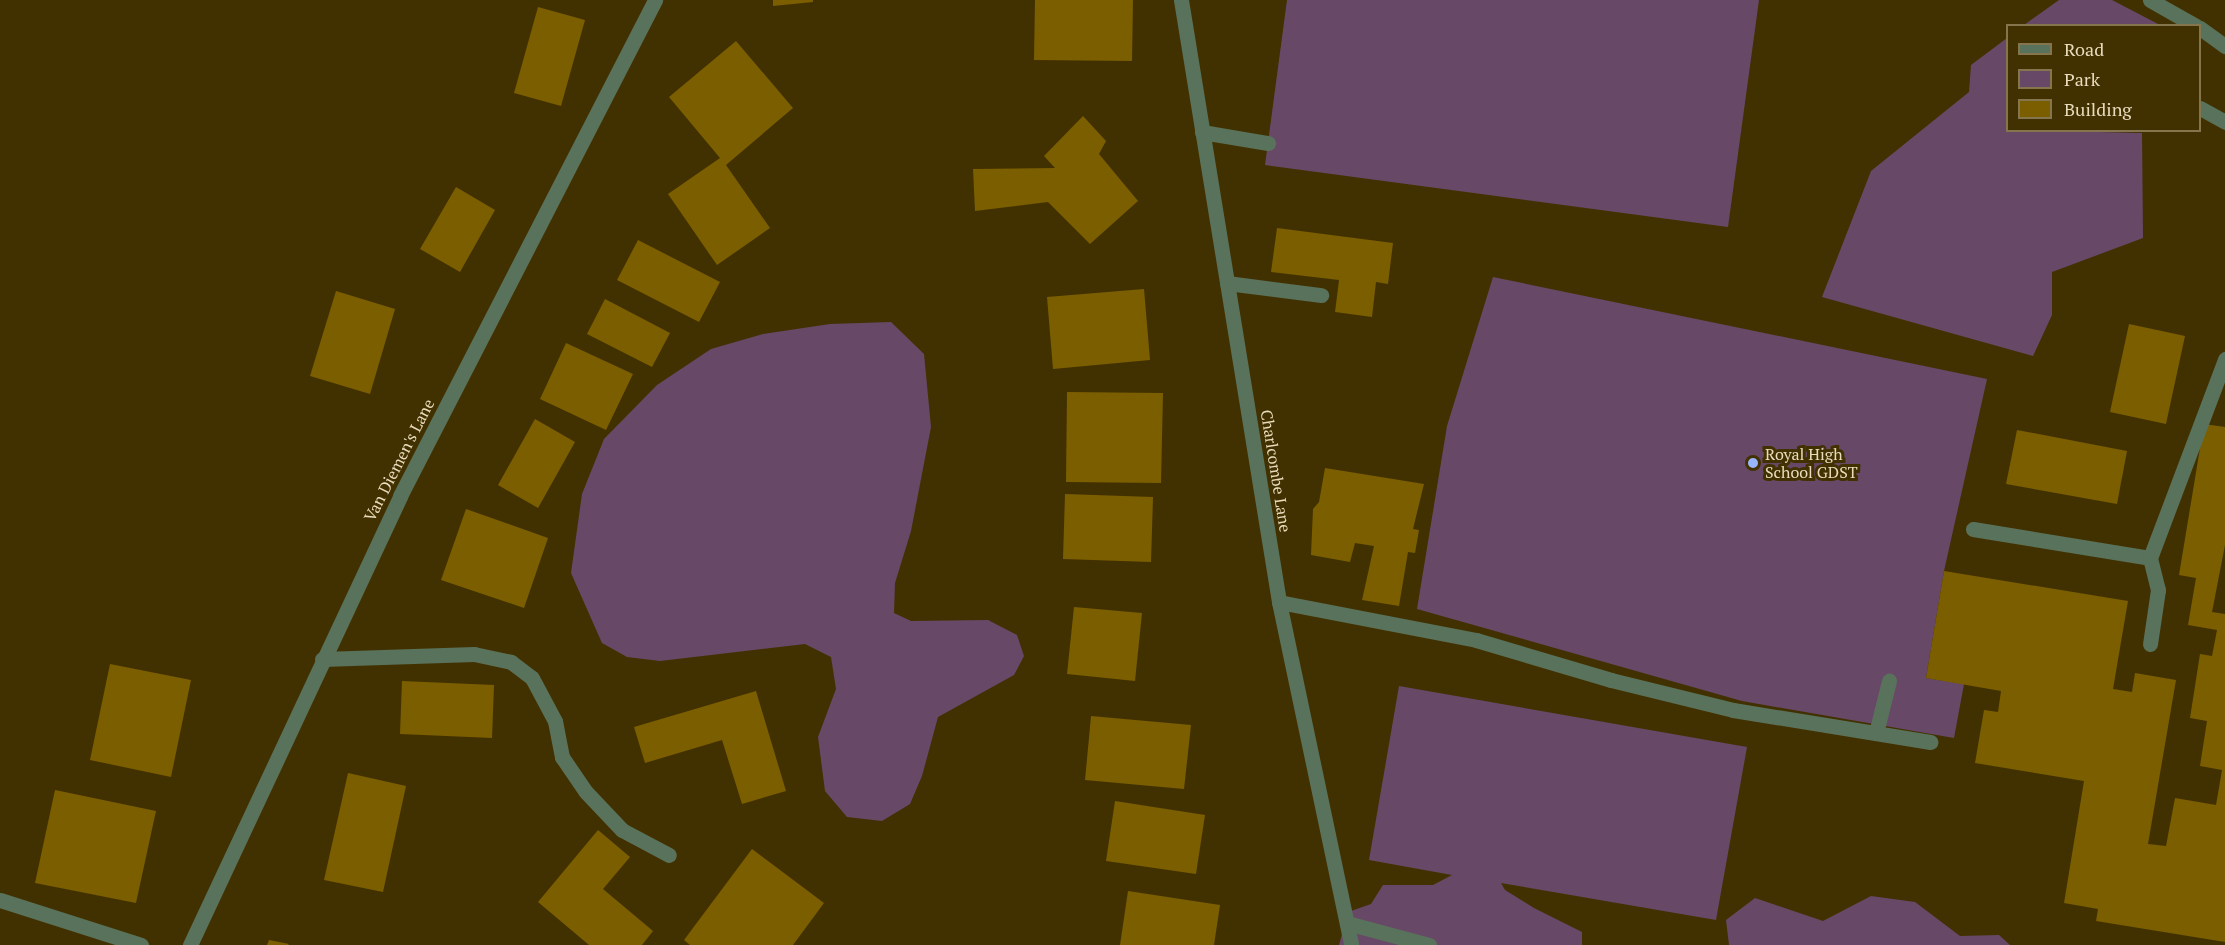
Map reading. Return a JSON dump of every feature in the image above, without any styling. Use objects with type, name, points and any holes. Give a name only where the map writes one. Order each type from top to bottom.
[{"type":"street","name":"Van Diemen's Lane","points":[[190,945],[400,496],[656,0]]},
{"type":"street","name":"Charlcombe Lane","points":[[1181,0],[1279,602],[1352,945]]},
{"type":"street","points":[[2150,0],[2192,24]]},
{"type":"street","points":[[2201,29],[2225,46]]},
{"type":"street","points":[[2201,109],[2225,122]]},
{"type":"street","points":[[1202,132],[1268,143]]},
{"type":"street","points":[[1227,283],[1321,295]]},
{"type":"street","points":[[2150,644],[2158,590],[2150,558],[2225,358]]},
{"type":"street","points":[[1973,529],[2150,558]]},
{"type":"street","points":[[1279,602],[1476,640],[1611,680],[1733,710],[1930,742]]},
{"type":"street","points":[[322,659],[474,654],[512,662],[532,678],[555,721],[562,757],[586,792],[622,830],[669,855]]},
{"type":"street","points":[[1876,733],[1889,681]]},
{"type":"street","points":[[0,900],[141,945]]},
{"type":"street","points":[[1347,923],[1429,945]]},
{"type":"green space","points":[[1287,0],[1759,0],[1728,227],[1265,165]]},
{"type":"green space","points":[[2059,0],[2112,0],[2158,24],[2025,24]]},
{"type":"green space","points":[[2006,39],[2006,132],[2142,133],[2143,238],[2052,272],[2052,315],[2033,356],[1822,297],[1871,171],[1969,92],[1971,65]]},
{"type":"green space","points":[[1493,277],[1987,379],[1944,571],[1926,678],[1964,684],[1954,738],[1742,701],[1417,609],[1447,426]]},
{"type":"green space","points":[[891,322],[924,354],[931,427],[911,531],[895,583],[894,613],[911,621],[988,620],[1017,635],[1024,656],[1014,675],[938,717],[922,776],[910,804],[882,821],[847,817],[825,791],[818,737],[836,689],[831,657],[805,644],[660,661],[627,657],[602,643],[571,573],[582,494],[604,439],[657,385],[711,349],[763,334],[830,324]]},
{"type":"green space","points":[[1399,686],[1747,747],[1716,920],[1501,883],[1505,890],[1534,908],[1582,932],[1582,945],[1339,945],[1348,912],[1371,904],[1383,885],[1433,885],[1452,875],[1369,860]]},
{"type":"green space","points":[[1871,896],[1915,902],[1960,936],[1999,935],[2010,945],[1729,945],[1726,920],[1755,898],[1823,921]]},
{"type":"building","points":[[773,0],[813,0],[813,2],[773,6]]},
{"type":"building","points":[[1035,0],[1133,0],[1132,61],[1034,60]]},
{"type":"building","points":[[538,7],[585,20],[561,106],[514,93]]},
{"type":"building","points":[[736,41],[793,108],[726,165],[770,228],[717,265],[668,194],[720,158],[669,97]]},
{"type":"building","points":[[1083,116],[1106,141],[1099,154],[1138,201],[1090,244],[1048,202],[975,211],[973,169],[1055,168],[1044,156]]},
{"type":"building","points":[[456,187],[495,210],[460,272],[420,249]]},
{"type":"building","points":[[1277,228],[1393,243],[1388,284],[1376,282],[1372,317],[1335,312],[1339,280],[1271,272]]},
{"type":"building","points":[[638,240],[720,282],[699,322],[617,280]]},
{"type":"building","points":[[1144,289],[1150,360],[1053,369],[1047,297]]},
{"type":"building","points":[[336,291],[395,309],[370,394],[310,376]]},
{"type":"building","points":[[605,299],[670,333],[652,367],[587,334]]},
{"type":"building","points":[[2129,324],[2185,336],[2166,424],[2110,412]]},
{"type":"building","points":[[566,343],[633,374],[606,430],[540,399]]},
{"type":"building","points":[[1067,392],[1163,393],[1161,483],[1066,482]]},
{"type":"building","points":[[535,419],[575,442],[538,508],[498,485]]},
{"type":"building","points":[[2204,424],[2225,427],[2225,545],[2212,612],[2225,614],[2225,942],[2096,921],[2098,909],[2064,903],[2084,781],[1975,763],[1984,710],[1998,712],[2001,691],[1926,678],[1944,571],[2128,601],[2113,689],[2132,692],[2135,673],[2176,680],[2148,844],[2166,846],[2175,798],[2216,805],[2222,770],[2200,766],[2207,721],[2190,718],[2200,654],[2212,656],[2217,630],[2188,625],[2196,578],[2179,575]]},
{"type":"building","points":[[2017,430],[2127,451],[2117,504],[2006,484]]},
{"type":"building","points":[[1325,468],[1424,484],[1413,529],[1419,530],[1415,553],[1408,552],[1399,606],[1362,600],[1374,546],[1355,543],[1350,562],[1311,555],[1313,509],[1319,502]]},
{"type":"building","points":[[1065,494],[1153,497],[1151,562],[1063,559]]},
{"type":"building","points":[[466,509],[548,538],[524,608],[441,580]]},
{"type":"building","points":[[1074,607],[1142,613],[1135,681],[1067,674]]},
{"type":"building","points":[[110,664],[191,680],[171,777],[90,760]]},
{"type":"building","points":[[402,681],[494,685],[492,738],[400,734]]},
{"type":"building","points":[[756,691],[786,791],[742,804],[722,740],[645,763],[634,727]]},
{"type":"building","points":[[1091,716],[1191,725],[1184,789],[1085,780]]},
{"type":"building","points":[[348,773],[406,786],[383,892],[324,880]]},
{"type":"building","points":[[55,790],[156,811],[136,903],[35,883]]},
{"type":"building","points":[[1115,801],[1205,815],[1196,874],[1106,861]]},
{"type":"building","points":[[598,830],[630,857],[603,889],[653,931],[642,945],[589,945],[538,902]]},
{"type":"building","points":[[752,849],[824,903],[793,945],[690,945],[684,940]]},
{"type":"building","points":[[1128,891],[1220,905],[1214,945],[1120,945]]},
{"type":"building","points":[[269,940],[289,944],[267,945]]},
{"type":"place","name":"Royal High School GDST","points":[[1753,463]]}]
